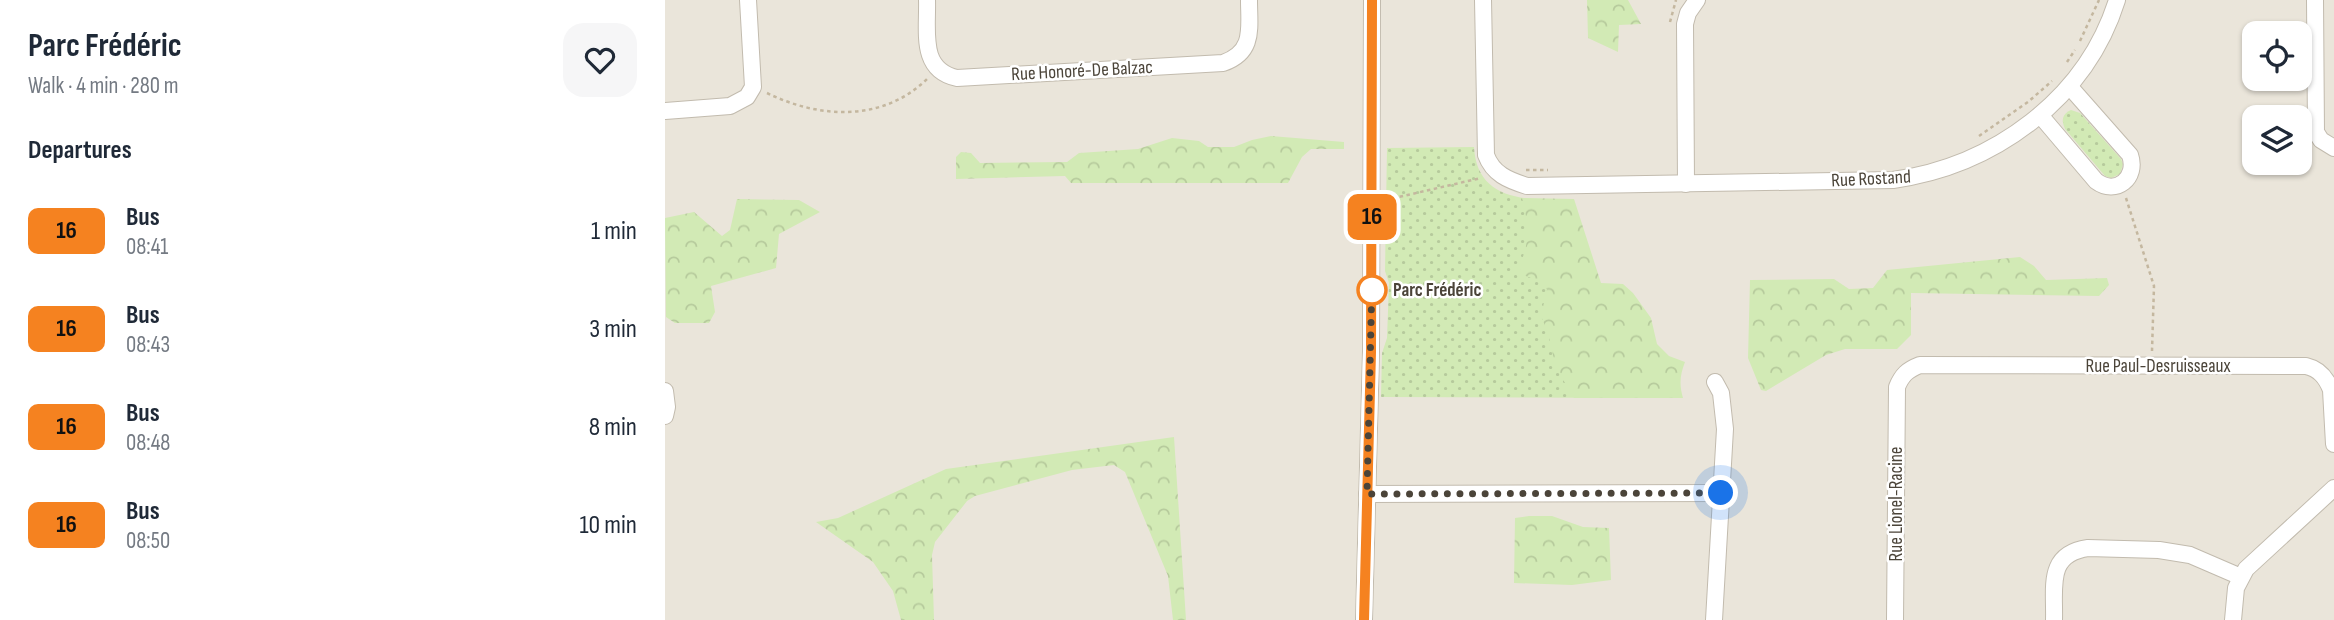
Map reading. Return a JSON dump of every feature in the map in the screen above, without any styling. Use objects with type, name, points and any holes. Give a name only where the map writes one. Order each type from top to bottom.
[{"type":"street","points":[[665,111],[730,106],[747,97],[753,87],[748,0]]},
{"type":"street","points":[[927,0],[929,50],[931,61],[937,69]]},
{"type":"street","name":"Rue Honoré-De Balzac","points":[[937,69],[957,78],[1223,63],[1242,53],[1248,43],[1249,0]]},
{"type":"street","points":[[1364,620],[1371,352],[1372,0]]},
{"type":"street","points":[[1483,0],[1486,155],[1491,168],[1498,173]]},
{"type":"street","points":[[1686,184],[1685,24],[1688,13],[1697,0]]},
{"type":"street","name":"Rue Rostand","points":[[1498,173],[1527,186],[1880,181],[1916,177],[1970,159],[2040,116],[2070,87],[2082,71],[2106,30],[2117,0]]},
{"type":"street","points":[[2315,0],[2316,132],[2321,140],[2334,148]]},
{"type":"street","points":[[2040,116],[2096,181],[2107,187],[2119,185],[2129,178],[2133,166],[2130,155],[2070,87]]},
{"type":"street","name":"Rue Paul-Desruisseaux","points":[[1897,387],[1907,370],[1920,365],[2295,365],[2314,368],[2323,374],[2331,390],[2334,444]]},
{"type":"street","points":[[1714,620],[1725,429],[1721,393],[1715,382]]},
{"type":"street","name":"Rue Lionel-Racine","points":[[1895,620],[1897,387]]},
{"type":"street","points":[[665,391],[665,416]]},
{"type":"street","points":[[2233,620],[2236,589],[2254,560],[2334,488]]},
{"type":"street","points":[[1367,494],[1721,493]]},
{"type":"street","points":[[2054,620],[2057,568],[2062,559],[2076,550],[2088,548],[2175,552],[2190,555],[2241,577]]},
{"type":"path","points":[[2066,65],[2080,43],[2099,0]]},
{"type":"path","points":[[753,87],[786,102],[848,113],[896,102],[937,69]]},
{"type":"path","points":[[1973,139],[2028,102],[2057,74]]},
{"type":"path","points":[[1525,170],[1551,170]]},
{"type":"path","points":[[1372,203],[1498,173]]},
{"type":"path","points":[[2119,185],[2126,198],[2154,286],[2152,366]]},
{"type":"shaded area","points":[[665,0],[2334,0],[2334,620],[665,620]]},
{"type":"green space","points":[[1587,0],[1628,0],[1641,24],[1619,25],[1618,52],[1588,38]]},
{"type":"green space","points":[[2071,110],[2080,113],[2121,159],[2123,164],[2120,174],[2111,178],[2105,176],[2065,129],[2063,118]]},
{"type":"green space","points":[[1271,136],[1344,142],[1344,149],[1311,149],[1302,157],[1288,183],[1071,183],[1065,176],[956,179],[956,157],[961,152],[971,153],[980,163],[1067,162],[1079,153],[1138,149],[1172,138],[1199,141],[1208,147],[1234,147]]},
{"type":"green space","points":[[1474,147],[1479,170],[1492,186],[1511,195],[1535,199],[1631,398],[1381,397],[1389,283],[1385,271],[1387,148]]},
{"type":"green space","points":[[1522,198],[1574,199],[1601,283],[1623,284],[1633,293],[1651,318],[1657,344],[1669,356],[1685,362],[1681,380],[1683,398],[1574,398],[1556,368],[1541,316],[1547,289],[1536,280],[1521,274],[1527,234]]},
{"type":"green space","points":[[737,199],[799,200],[820,212],[779,234],[776,268],[711,286],[715,312],[709,323],[675,323],[666,317],[665,218],[694,212],[722,236],[730,230]]},
{"type":"green space","points":[[2020,257],[2034,266],[2046,280],[2107,278],[2109,285],[2099,296],[1911,293],[1911,335],[1897,349],[1845,349],[1826,355],[1766,391],[1761,390],[1748,358],[1750,280],[1834,279],[1849,289],[1873,288],[1887,270]]},
{"type":"green space","points":[[1174,437],[1186,620],[1173,620],[1168,576],[1125,472],[1114,465],[1072,470],[975,496],[967,501],[935,542],[932,555],[934,620],[901,620],[893,591],[873,562],[816,522],[838,518],[946,469]]},
{"type":"green space","points":[[1552,516],[1583,527],[1609,528],[1611,580],[1572,585],[1514,583],[1515,518]]},
{"type":"bus line","name":"16","points":[[1364,620],[1371,352],[1372,0]]},
{"type":"place","name":"Parc Frédéric","points":[[1372,290]]},
{"type":"route","points":[[1372,290],[1372,281],[1367,494],[1721,493]]}]
